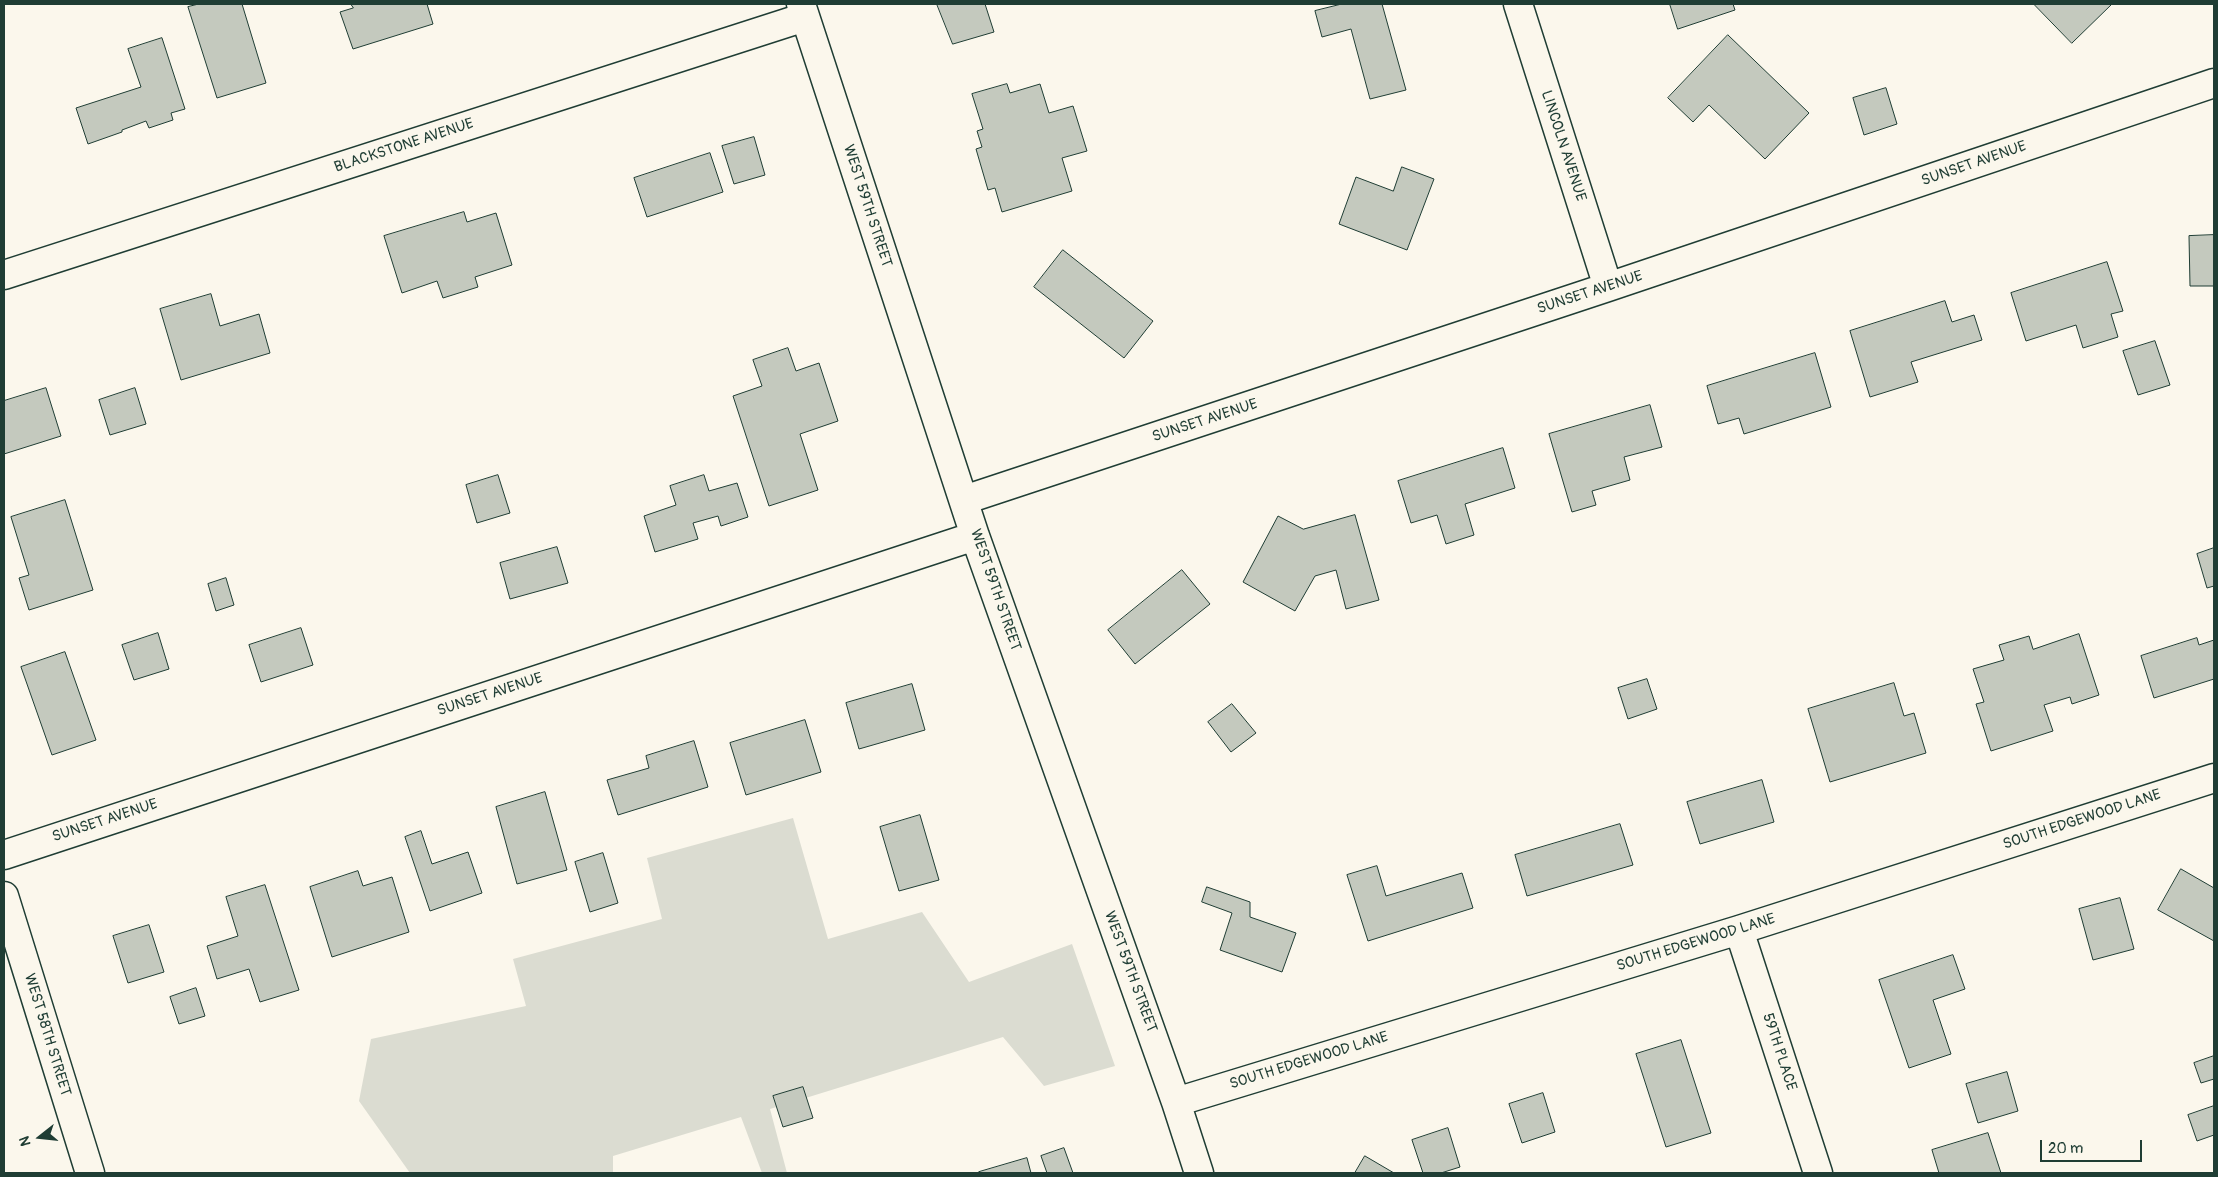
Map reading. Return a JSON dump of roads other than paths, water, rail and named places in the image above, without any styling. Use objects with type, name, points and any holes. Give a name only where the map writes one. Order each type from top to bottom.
[{"type":"street","name":"LINCOLN AVENUE","points":[[1518,4],[1608,287]]},
{"type":"street","name":"BLACKSTONE AVENUE","points":[[4,275],[803,10]]},
{"type":"street","name":"WEST 59TH STREET","points":[[803,10],[975,536],[1176,1102],[1199,1173]]},
{"type":"street","name":"SUNSET AVENUE","points":[[964,500],[1608,287],[2214,83]]},
{"type":"street","name":"SUNSET AVENUE","points":[[4,855],[975,536]]},
{"type":"street","name":"SOUTH EDGEWOOD LANE","points":[[1176,1102],[1739,930],[2214,778]]},
{"type":"street","name":"WEST 58TH STREET","points":[[4,896],[90,1173]]},
{"type":"street","name":"59TH PLACE","points":[[1739,930],[1818,1173]]}]
